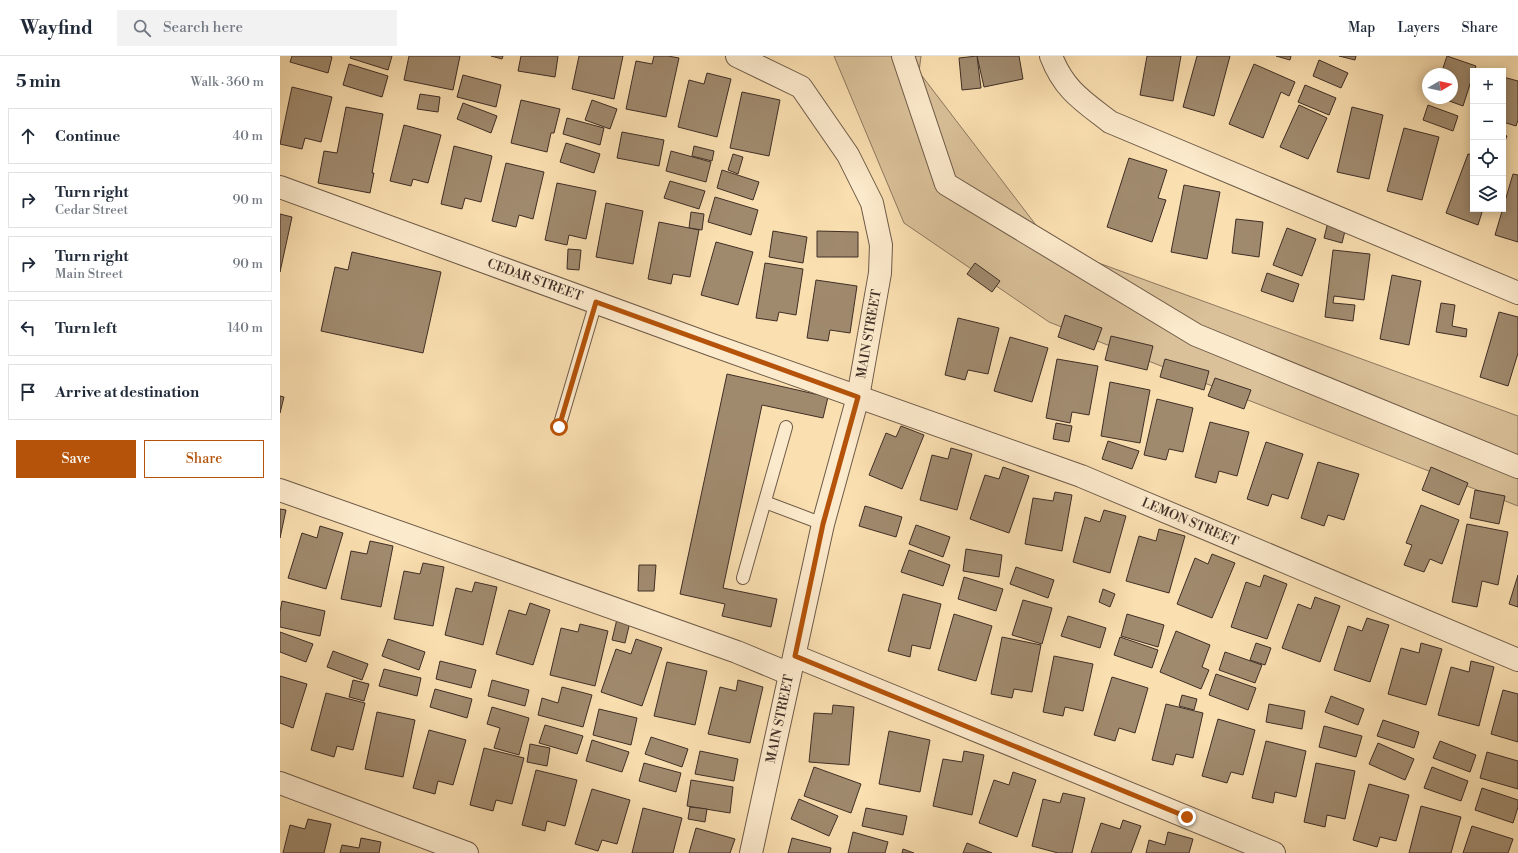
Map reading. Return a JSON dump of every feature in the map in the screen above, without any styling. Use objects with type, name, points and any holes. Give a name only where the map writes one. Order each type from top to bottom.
[{"type":"street","name":"MAIN STREET","points":[[737,56],[802,86],[848,155],[872,203],[881,245],[880,273],[858,397],[823,524],[751,853]]},
{"type":"street","points":[[904,56],[946,184],[1196,335],[1518,467]]},
{"type":"street","points":[[1051,56],[1059,76],[1069,88],[1110,122],[1518,293]]},
{"type":"street","name":"CEDAR STREET","points":[[280,187],[858,397]]},
{"type":"street","name":"LEMON STREET","points":[[858,397],[1081,476],[1518,660]]},
{"type":"street","points":[[280,490],[737,652],[793,665],[1274,853]]},
{"type":"street","points":[[280,783],[467,853]]},
{"type":"lane","points":[[559,427],[596,302]]},
{"type":"lane","points":[[743,578],[786,427]]},
{"type":"lane","points":[[765,502],[823,524]]},
{"type":"shaded area","points":[[834,56],[921,56],[919,72],[1052,246],[1518,416],[1518,506],[1049,322],[904,223]]},
{"type":"building","points":[[292,56],[332,57],[328,73],[290,62]]},
{"type":"building","points":[[351,56],[392,56],[388,70],[350,58]]},
{"type":"building","points":[[409,56],[460,56],[453,90],[404,80]]},
{"type":"building","points":[[491,56],[503,56],[502,59]]},
{"type":"building","points":[[521,56],[558,56],[555,77],[518,71]]},
{"type":"building","points":[[579,56],[623,56],[614,99],[572,89]]},
{"type":"building","points":[[654,56],[679,58],[666,117],[626,109],[636,61],[652,64]]},
{"type":"building","points":[[977,56],[1019,56],[1023,79],[984,87]]},
{"type":"building","points":[[977,56],[981,88],[962,90],[959,58]]},
{"type":"building","points":[[1147,56],[1181,56],[1173,101],[1140,95]]},
{"type":"building","points":[[1197,56],[1230,56],[1214,116],[1183,107]]},
{"type":"building","points":[[1276,56],[1291,56],[1290,60]]},
{"type":"building","points":[[1339,56],[1356,56],[1355,60]]},
{"type":"building","points":[[1447,56],[1476,66],[1475,68],[1470,68],[1470,84],[1463,106],[1458,104],[1458,68],[1443,68]]},
{"type":"building","points":[[1319,60],[1348,73],[1341,88],[1313,76]]},
{"type":"building","points":[[349,64],[388,76],[382,97],[343,85]]},
{"type":"building","points":[[1254,64],[1295,82],[1289,96],[1281,92],[1263,138],[1229,124]]},
{"type":"building","points":[[707,73],[731,79],[717,137],[678,127],[689,80],[704,84]]},
{"type":"building","points":[[463,75],[501,85],[496,107],[457,97]]},
{"type":"building","points":[[1506,78],[1518,81],[1518,120],[1516,126],[1506,123]]},
{"type":"building","points":[[1305,85],[1336,98],[1329,115],[1298,102]]},
{"type":"building","points":[[292,87],[332,97],[321,142],[305,138],[302,149],[280,144]]},
{"type":"building","points":[[742,92],[780,100],[769,156],[730,148]]},
{"type":"building","points":[[420,94],[440,97],[438,112],[417,109]]},
{"type":"building","points":[[521,100],[560,109],[554,133],[551,133],[547,152],[511,143]]},
{"type":"building","points":[[592,100],[617,109],[610,129],[585,120]]},
{"type":"building","points":[[463,103],[497,116],[491,133],[457,119]]},
{"type":"building","points":[[1299,105],[1327,118],[1308,159],[1280,147]]},
{"type":"building","points":[[1428,105],[1458,116],[1453,131],[1423,120]]},
{"type":"building","points":[[346,107],[383,114],[372,173],[374,173],[370,193],[318,183],[324,151],[337,153]]},
{"type":"building","points":[[1352,107],[1383,115],[1369,179],[1337,172]]},
{"type":"building","points":[[567,118],[604,128],[600,145],[563,134]]},
{"type":"building","points":[[404,125],[441,135],[428,183],[413,179],[411,186],[390,181]]},
{"type":"building","points":[[1404,128],[1439,137],[1422,200],[1387,191]]},
{"type":"building","points":[[622,132],[664,140],[659,166],[617,158]]},
{"type":"building","points":[[566,143],[600,154],[594,173],[560,162]]},
{"type":"building","points":[[454,146],[492,156],[481,202],[465,198],[462,209],[441,204]]},
{"type":"building","points":[[694,146],[714,151],[712,161],[692,156]]},
{"type":"building","points":[[671,151],[711,162],[706,182],[666,171]]},
{"type":"building","points":[[733,154],[743,157],[738,174],[728,170]]},
{"type":"building","points":[[1468,154],[1470,154],[1470,212],[1482,212],[1478,225],[1446,213]]},
{"type":"building","points":[[1129,158],[1167,170],[1158,198],[1166,200],[1152,242],[1107,227]]},
{"type":"building","points":[[506,163],[544,172],[533,219],[519,215],[516,227],[492,221]]},
{"type":"building","points":[[722,170],[759,182],[753,200],[717,188]]},
{"type":"building","points":[[1513,174],[1518,175],[1518,242],[1495,235],[1502,212],[1506,212],[1506,198]]},
{"type":"building","points":[[670,181],[705,191],[699,209],[664,198]]},
{"type":"building","points":[[557,183],[596,191],[586,239],[569,235],[567,245],[545,240]]},
{"type":"building","points":[[1184,185],[1220,192],[1207,259],[1171,252]]},
{"type":"building","points":[[715,197],[758,210],[751,235],[708,222]]},
{"type":"building","points":[[606,203],[643,211],[633,264],[596,257]]},
{"type":"building","points":[[691,212],[704,214],[702,230],[689,228]]},
{"type":"building","points":[[280,214],[292,217],[280,272]]},
{"type":"building","points":[[1236,219],[1263,222],[1259,257],[1232,253]]},
{"type":"building","points":[[659,222],[699,230],[690,277],[673,274],[671,284],[648,279]]},
{"type":"building","points":[[1328,222],[1346,227],[1342,243],[1324,238]]},
{"type":"building","points":[[1287,228],[1316,239],[1302,276],[1273,265]]},
{"type":"building","points":[[773,231],[807,237],[803,263],[769,257]]},
{"type":"building","points":[[817,231],[858,232],[858,257],[817,257]]},
{"type":"building","points":[[716,242],[753,252],[738,305],[701,295]]},
{"type":"building","points":[[568,249],[581,250],[579,270],[567,269]]},
{"type":"building","points":[[1333,250],[1370,254],[1364,300],[1334,296],[1333,303],[1355,305],[1353,321],[1325,317]]},
{"type":"building","points":[[352,252],[441,272],[423,353],[321,331],[335,267],[348,270]]},
{"type":"building","points":[[765,263],[803,269],[796,315],[779,312],[777,321],[756,318]]},
{"type":"building","points":[[975,263],[1000,281],[992,292],[967,274]]},
{"type":"building","points":[[1267,273],[1299,284],[1293,302],[1261,291]]},
{"type":"building","points":[[1392,275],[1421,281],[1409,345],[1380,339]]},
{"type":"building","points":[[816,280],[857,286],[850,333],[830,330],[828,341],[807,338]]},
{"type":"building","points":[[1441,303],[1455,305],[1452,326],[1467,329],[1466,337],[1436,332]]},
{"type":"building","points":[[1499,312],[1518,317],[1518,353],[1508,386],[1480,377]]},
{"type":"building","points":[[1065,315],[1102,328],[1094,350],[1058,337]]},
{"type":"building","points":[[958,318],[999,328],[988,374],[968,370],[965,380],[945,375]]},
{"type":"building","points":[[1111,336],[1153,346],[1147,370],[1105,360]]},
{"type":"building","points":[[1010,337],[1048,348],[1032,402],[994,391]]},
{"type":"building","points":[[1057,359],[1098,366],[1089,415],[1072,412],[1070,423],[1046,418]]},
{"type":"building","points":[[1165,359],[1209,371],[1204,390],[1160,377]]},
{"type":"building","points":[[727,374],[828,397],[823,418],[762,405],[723,588],[777,599],[771,627],[722,616],[725,604],[680,594]]},
{"type":"building","points":[[1215,378],[1251,390],[1244,409],[1208,396]]},
{"type":"building","points":[[1110,382],[1150,390],[1140,443],[1101,436]]},
{"type":"building","points":[[280,396],[284,397],[280,413]]},
{"type":"building","points":[[1157,399],[1193,408],[1183,452],[1169,449],[1166,460],[1144,455]]},
{"type":"building","points":[[1210,422],[1249,432],[1237,476],[1219,471],[1216,483],[1195,477]]},
{"type":"building","points":[[1056,423],[1072,426],[1069,442],[1053,439]]},
{"type":"building","points":[[901,426],[924,435],[902,489],[869,475],[886,433],[896,437]]},
{"type":"building","points":[[1108,441],[1139,451],[1132,469],[1102,459]]},
{"type":"building","points":[[1266,442],[1303,454],[1288,499],[1272,494],[1268,506],[1247,499]]},
{"type":"building","points":[[951,448],[972,454],[957,510],[920,500],[932,455],[948,459]]},
{"type":"building","points":[[1318,462],[1359,474],[1344,520],[1328,515],[1324,526],[1301,518]]},
{"type":"building","points":[[1003,467],[1029,476],[1009,533],[970,519],[985,475],[999,479]]},
{"type":"building","points":[[1431,467],[1468,483],[1459,505],[1422,490]]},
{"type":"building","points":[[1475,490],[1505,496],[1499,524],[1470,518]]},
{"type":"building","points":[[1055,492],[1072,495],[1062,551],[1025,544],[1033,498],[1053,501]]},
{"type":"building","points":[[1421,505],[1459,520],[1442,564],[1430,559],[1424,572],[1404,565],[1412,545],[1406,543]]},
{"type":"building","points":[[865,506],[902,517],[896,537],[859,526]]},
{"type":"building","points":[[280,509],[286,510],[280,538]]},
{"type":"building","points":[[1104,510],[1126,516],[1110,573],[1073,562],[1085,517],[1100,522]]},
{"type":"building","points":[[1467,524],[1508,532],[1498,585],[1482,581],[1477,607],[1452,602]]},
{"type":"building","points":[[916,525],[950,537],[943,557],[909,544]]},
{"type":"building","points":[[320,526],[343,533],[326,589],[288,578],[302,533],[317,538]]},
{"type":"building","points":[[1159,529],[1185,536],[1169,593],[1126,581],[1139,536],[1156,541]]},
{"type":"building","points":[[370,541],[393,546],[381,607],[341,599],[351,551],[367,554]]},
{"type":"building","points":[[966,549],[1002,555],[999,577],[963,571]]},
{"type":"building","points":[[909,550],[950,565],[943,586],[901,572]]},
{"type":"building","points":[[1212,554],[1235,563],[1212,618],[1177,604],[1195,558],[1208,564]]},
{"type":"building","points":[[423,563],[444,567],[433,626],[394,619],[404,571],[420,574]]},
{"type":"building","points":[[639,565],[656,565],[654,591],[638,591]]},
{"type":"building","points":[[1016,567],[1054,580],[1048,598],[1010,584]]},
{"type":"building","points":[[1264,575],[1287,584],[1267,639],[1231,627],[1246,582],[1260,587]]},
{"type":"building","points":[[1518,575],[1518,607],[1509,604]]},
{"type":"building","points":[[964,577],[1003,589],[996,611],[958,599]]},
{"type":"building","points":[[475,582],[497,587],[483,645],[445,635],[456,588],[472,592]]},
{"type":"building","points":[[1103,589],[1115,594],[1110,607],[1099,602]]},
{"type":"building","points":[[903,594],[941,604],[930,649],[912,645],[910,657],[888,651]]},
{"type":"building","points":[[1315,597],[1340,606],[1320,662],[1282,648],[1298,604],[1311,609]]},
{"type":"building","points":[[1023,600],[1052,608],[1042,644],[1012,635]]},
{"type":"building","points":[[282,601],[325,611],[320,636],[280,627]]},
{"type":"building","points":[[530,603],[550,610],[533,665],[496,654],[509,610],[526,615]]},
{"type":"building","points":[[954,614],[992,626],[976,681],[938,670]]},
{"type":"building","points":[[1127,614],[1164,625],[1158,647],[1121,636]]},
{"type":"building","points":[[1068,616],[1106,628],[1100,648],[1061,636]]},
{"type":"building","points":[[1367,618],[1389,625],[1370,682],[1334,670],[1348,626],[1362,631]]},
{"type":"building","points":[[617,619],[630,622],[625,643],[612,640]]},
{"type":"building","points":[[580,624],[608,631],[595,686],[550,675],[561,628],[578,632]]},
{"type":"building","points":[[1176,631],[1210,645],[1202,667],[1209,670],[1201,689],[1160,672]]},
{"type":"building","points":[[280,632],[313,644],[306,662],[280,652]]},
{"type":"building","points":[[1002,637],[1041,645],[1032,692],[1014,689],[1012,698],[991,694]]},
{"type":"building","points":[[1120,637],[1158,650],[1152,668],[1114,655]]},
{"type":"building","points":[[388,639],[425,652],[419,670],[382,656]]},
{"type":"building","points":[[636,639],[662,648],[642,706],[601,692],[616,649],[631,654]]},
{"type":"building","points":[[1256,643],[1271,648],[1265,665],[1250,660]]},
{"type":"building","points":[[1421,643],[1442,649],[1426,705],[1388,694],[1401,648],[1419,653]]},
{"type":"building","points":[[333,651],[368,664],[362,680],[327,667]]},
{"type":"building","points":[[1225,652],[1262,665],[1255,683],[1219,670]]},
{"type":"building","points":[[1054,656],[1093,664],[1083,711],[1065,707],[1063,716],[1043,712]]},
{"type":"building","points":[[440,661],[476,670],[471,688],[436,679]]},
{"type":"building","points":[[1471,661],[1494,667],[1479,726],[1438,715],[1451,667],[1469,672]]},
{"type":"building","points":[[667,662],[707,671],[695,725],[654,716]]},
{"type":"building","points":[[384,669],[421,678],[417,696],[379,686]]},
{"type":"building","points":[[1216,674],[1256,688],[1248,710],[1209,695]]},
{"type":"building","points":[[280,676],[307,684],[293,728],[280,723]]},
{"type":"building","points":[[1112,677],[1148,688],[1135,733],[1119,728],[1115,741],[1094,735]]},
{"type":"building","points":[[353,680],[369,684],[364,701],[349,697]]},
{"type":"building","points":[[492,680],[529,690],[525,706],[488,696]]},
{"type":"building","points":[[738,680],[763,687],[750,743],[708,734],[720,687],[736,691]]},
{"type":"building","points":[[562,687],[592,695],[583,727],[538,715],[542,698],[558,703]]},
{"type":"building","points":[[435,689],[472,699],[467,718],[430,707]]},
{"type":"building","points":[[1503,690],[1518,694],[1518,742],[1491,734]]},
{"type":"building","points":[[326,693],[365,703],[353,750],[337,746],[334,757],[311,750]]},
{"type":"building","points":[[1182,695],[1197,699],[1194,710],[1179,706]]},
{"type":"building","points":[[1331,696],[1364,709],[1358,725],[1325,712]]},
{"type":"building","points":[[1166,704],[1203,713],[1193,758],[1176,754],[1173,765],[1152,760]]},
{"type":"building","points":[[1269,704],[1305,711],[1302,729],[1266,722]]},
{"type":"building","points":[[833,705],[854,707],[849,765],[809,762],[814,713],[832,714]]},
{"type":"building","points":[[492,707],[529,718],[519,755],[494,748],[500,728],[487,724]]},
{"type":"building","points":[[599,709],[637,718],[631,745],[593,735]]},
{"type":"building","points":[[377,712],[415,720],[403,777],[365,769]]},
{"type":"building","points":[[1218,719],[1255,730],[1243,775],[1231,772],[1227,783],[1202,776]]},
{"type":"building","points":[[1383,720],[1419,732],[1414,748],[1377,736]]},
{"type":"building","points":[[545,725],[583,736],[577,754],[539,743]]},
{"type":"building","points":[[1324,726],[1362,736],[1356,757],[1319,747]]},
{"type":"building","points":[[429,730],[466,740],[453,785],[438,781],[435,794],[413,788]]},
{"type":"building","points":[[889,731],[930,740],[920,792],[879,784]]},
{"type":"building","points":[[651,737],[688,749],[682,767],[645,754]]},
{"type":"building","points":[[592,740],[629,752],[622,772],[586,761]]},
{"type":"building","points":[[1266,741],[1306,751],[1296,797],[1275,792],[1273,803],[1252,798]]},
{"type":"building","points":[[1440,741],[1476,755],[1470,772],[1433,758]]},
{"type":"building","points":[[1378,743],[1414,759],[1405,780],[1369,764]]},
{"type":"building","points":[[530,744],[550,748],[547,766],[527,762]]},
{"type":"building","points":[[484,748],[524,758],[512,804],[496,800],[493,811],[470,805]]},
{"type":"building","points":[[700,751],[738,759],[734,781],[695,774]]},
{"type":"building","points":[[964,751],[984,755],[972,815],[933,806],[943,759],[962,762]]},
{"type":"building","points":[[1487,752],[1518,761],[1518,789],[1480,778]]},
{"type":"building","points":[[644,763],[681,773],[676,792],[639,781]]},
{"type":"building","points":[[1316,763],[1355,771],[1345,819],[1327,815],[1325,827],[1304,822]]},
{"type":"building","points":[[814,767],[861,784],[851,813],[804,796]]},
{"type":"building","points":[[1432,767],[1468,781],[1461,801],[1424,788]]},
{"type":"building","points":[[536,770],[577,780],[565,826],[547,821],[545,831],[522,825]]},
{"type":"building","points":[[1013,772],[1036,780],[1017,837],[979,823],[994,780],[1009,785]]},
{"type":"building","points":[[691,780],[733,787],[730,813],[687,806]]},
{"type":"building","points":[[1369,784],[1409,795],[1396,841],[1380,837],[1377,847],[1353,840]]},
{"type":"building","points":[[1482,788],[1518,800],[1518,807],[1513,823],[1475,810]]},
{"type":"building","points":[[592,789],[630,800],[617,844],[602,840],[598,851],[575,844]]},
{"type":"building","points":[[1063,793],[1085,798],[1072,853],[1058,853],[1032,846],[1043,799],[1060,803]]},
{"type":"building","points":[[799,799],[838,816],[829,836],[791,819]]},
{"type":"building","points":[[1421,806],[1461,817],[1451,853],[1409,853]]},
{"type":"building","points":[[690,807],[707,809],[705,822],[688,819]]},
{"type":"building","points":[[643,808],[682,818],[673,853],[632,853]]},
{"type":"building","points":[[866,808],[907,816],[903,835],[862,826]]},
{"type":"building","points":[[308,819],[331,824],[324,853],[283,853],[290,825],[305,829]]},
{"type":"building","points":[[1123,820],[1141,826],[1131,853],[1091,853],[1101,823],[1120,829]]},
{"type":"building","points":[[1472,826],[1513,839],[1508,853],[1463,853]]},
{"type":"building","points":[[696,828],[735,839],[730,853],[689,853]]},
{"type":"building","points":[[853,832],[888,842],[885,853],[848,853]]},
{"type":"building","points":[[1168,832],[1193,839],[1189,853],[1146,853],[1149,840],[1165,845]]},
{"type":"building","points":[[361,838],[381,842],[379,853],[340,853],[342,845],[359,848]]},
{"type":"building","points":[[792,838],[831,848],[830,853],[788,853]]},
{"type":"building","points":[[967,843],[992,853],[963,853]]},
{"type":"building","points":[[903,849],[914,853],[902,853]]},
{"type":"route","points":[[559,427],[596,302],[858,397],[823,524],[795,656],[1187,817]]}]
